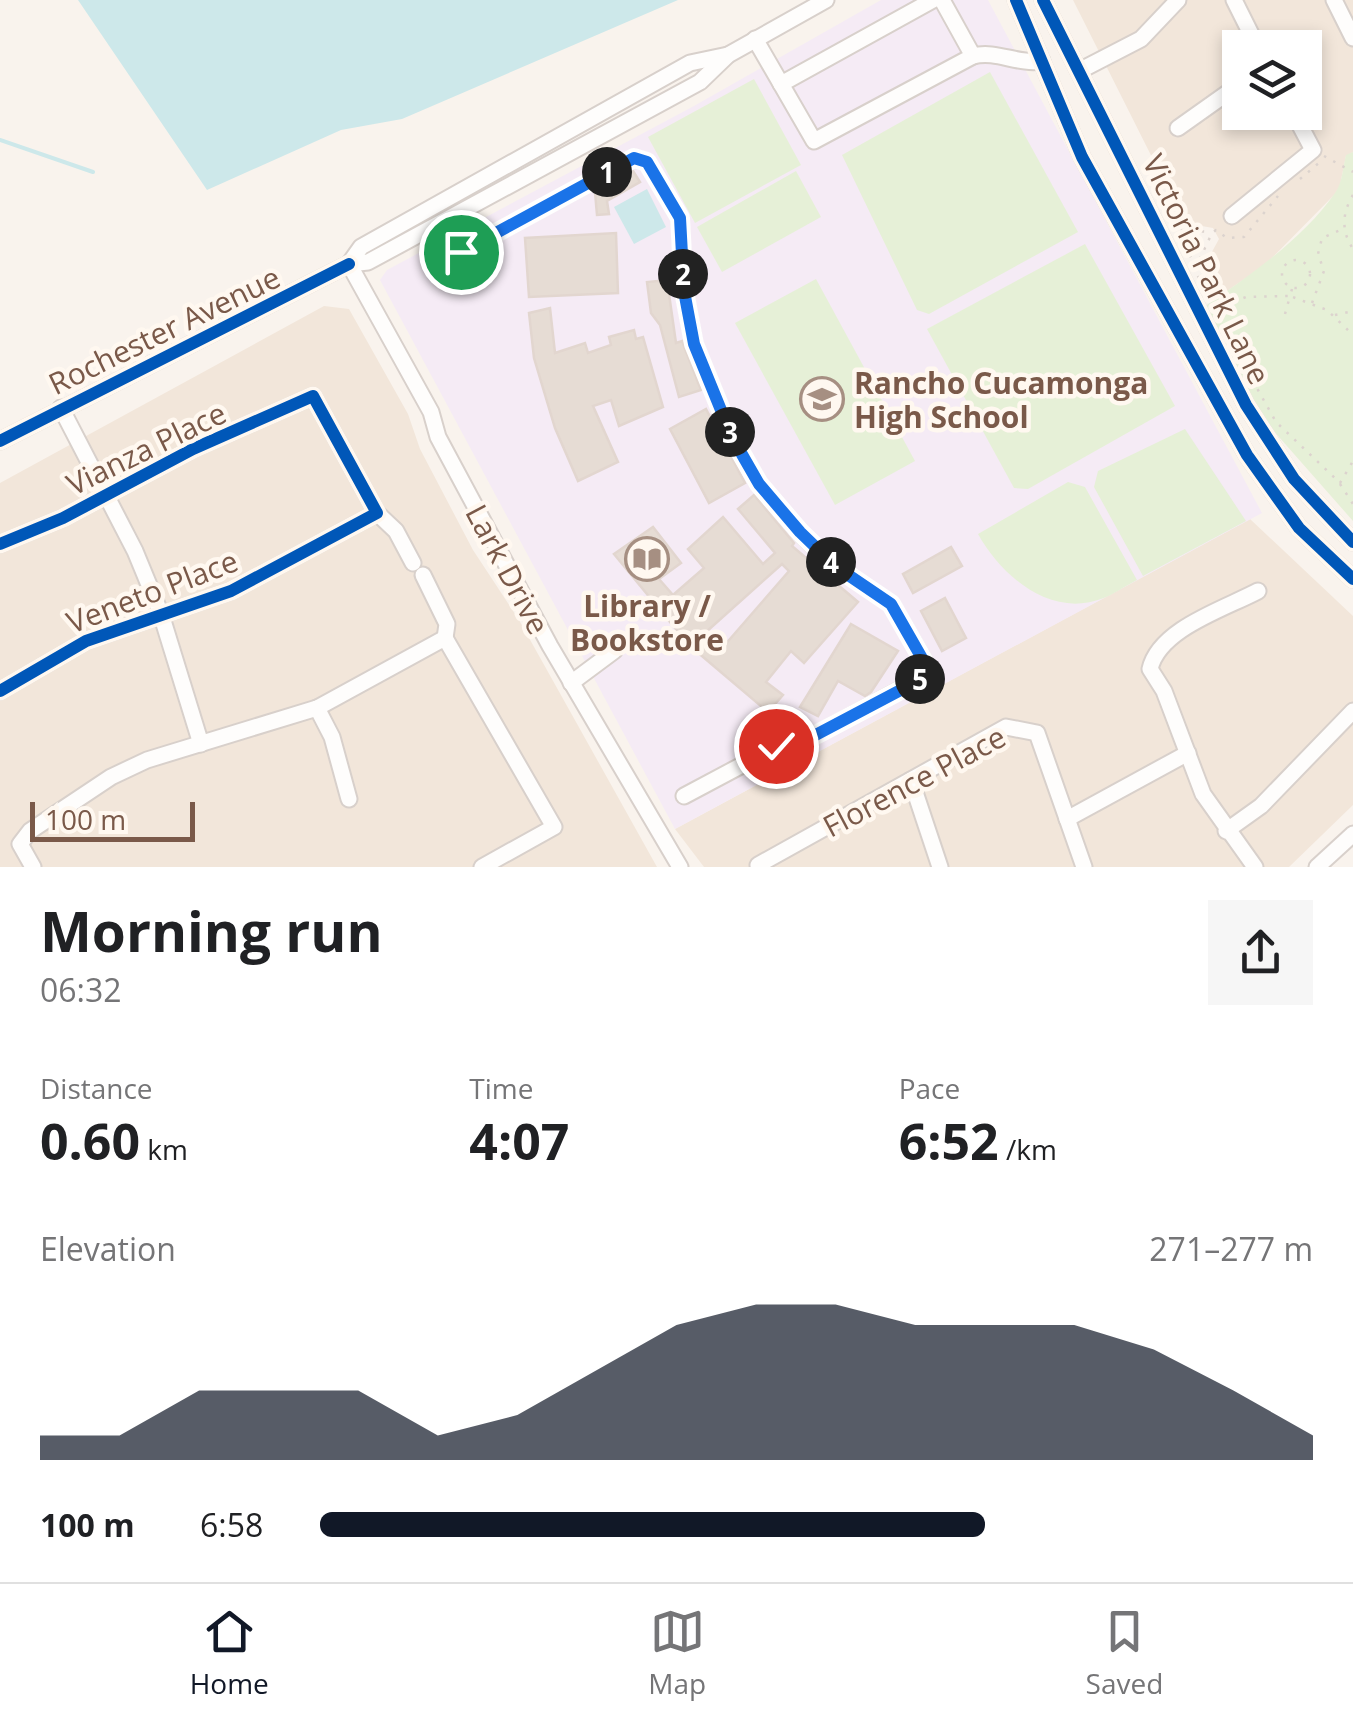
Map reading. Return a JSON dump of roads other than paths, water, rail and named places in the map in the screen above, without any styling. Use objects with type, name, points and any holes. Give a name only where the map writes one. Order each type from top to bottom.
[{"type":"street","name":"Rochester Avenue","points":[[349,264],[361,247],[690,64],[728,55],[826,0]]},
{"type":"street","points":[[781,84],[934,0]]},
{"type":"street","points":[[942,0],[973,56]]},
{"type":"street","name":"Victoria Park Lane","points":[[1016,0],[1100,190],[1247,455],[1299,528],[1353,579]]},
{"type":"street","name":"Victoria Park Lane","points":[[1043,0],[1246,404],[1294,479],[1353,542]]},
{"type":"street","points":[[1081,70],[1141,39],[1178,0]]},
{"type":"street","points":[[1234,0],[1249,30]]},
{"type":"street","points":[[1334,0],[1353,38]]},
{"type":"street","points":[[756,40],[814,141],[973,56],[986,52],[1026,64],[1042,61]]},
{"type":"street","name":"Rochester Avenue","points":[[0,441],[349,264],[369,262],[700,82],[728,55]]},
{"type":"street","points":[[1178,128],[1222,97]]},
{"type":"street","points":[[1232,216],[1313,150],[1302,130]]},
{"type":"street","points":[[593,141],[610,171]]},
{"type":"street","points":[[461,252],[634,158],[647,162],[680,218],[684,291],[694,344],[709,390],[759,484],[835,566],[891,604],[931,674],[808,739],[791,739],[684,796]]},
{"type":"street","name":"Lark Drive","points":[[349,264],[571,683],[680,867]]},
{"type":"street","name":"Vianza Place","points":[[0,544],[193,449],[313,396],[377,513]]},
{"type":"street","points":[[61,408],[107,494],[161,614],[200,744]]},
{"type":"street","points":[[377,513],[396,531],[418,569],[447,624],[445,638],[554,827],[482,867]]},
{"type":"street","name":"Veneto Place","points":[[0,691],[86,641],[232,591],[377,513]]},
{"type":"street","points":[[1255,867],[1203,794],[1164,692],[1150,669],[1153,653],[1171,637],[1258,592]]},
{"type":"street","points":[[32,867],[20,844],[30,831],[111,777],[200,744],[317,708],[445,638]]},
{"type":"street","points":[[571,683],[614,651]]},
{"type":"street","points":[[317,708],[332,737],[348,798]]},
{"type":"street","points":[[1226,831],[1261,806],[1353,711]]},
{"type":"street","name":"Florence Place","points":[[758,865],[1006,726],[1037,733],[1067,819]]},
{"type":"street","points":[[1084,867],[1067,819],[1188,752]]},
{"type":"street","points":[[911,780],[940,867]]},
{"type":"street","points":[[1317,867],[1353,834]]},
{"type":"water","points":[[78,0],[678,0],[402,119],[341,130],[207,190]]},
{"type":"water","points":[[647,189],[666,227],[634,244],[614,207]]},
{"type":"waterway","points":[[0,140],[93,172]]},
{"type":"place","name":"Rancho Cucamonga High School","points":[[822,399]]},
{"type":"place","name":"Library / Bookstore","points":[[647,559]]}]
